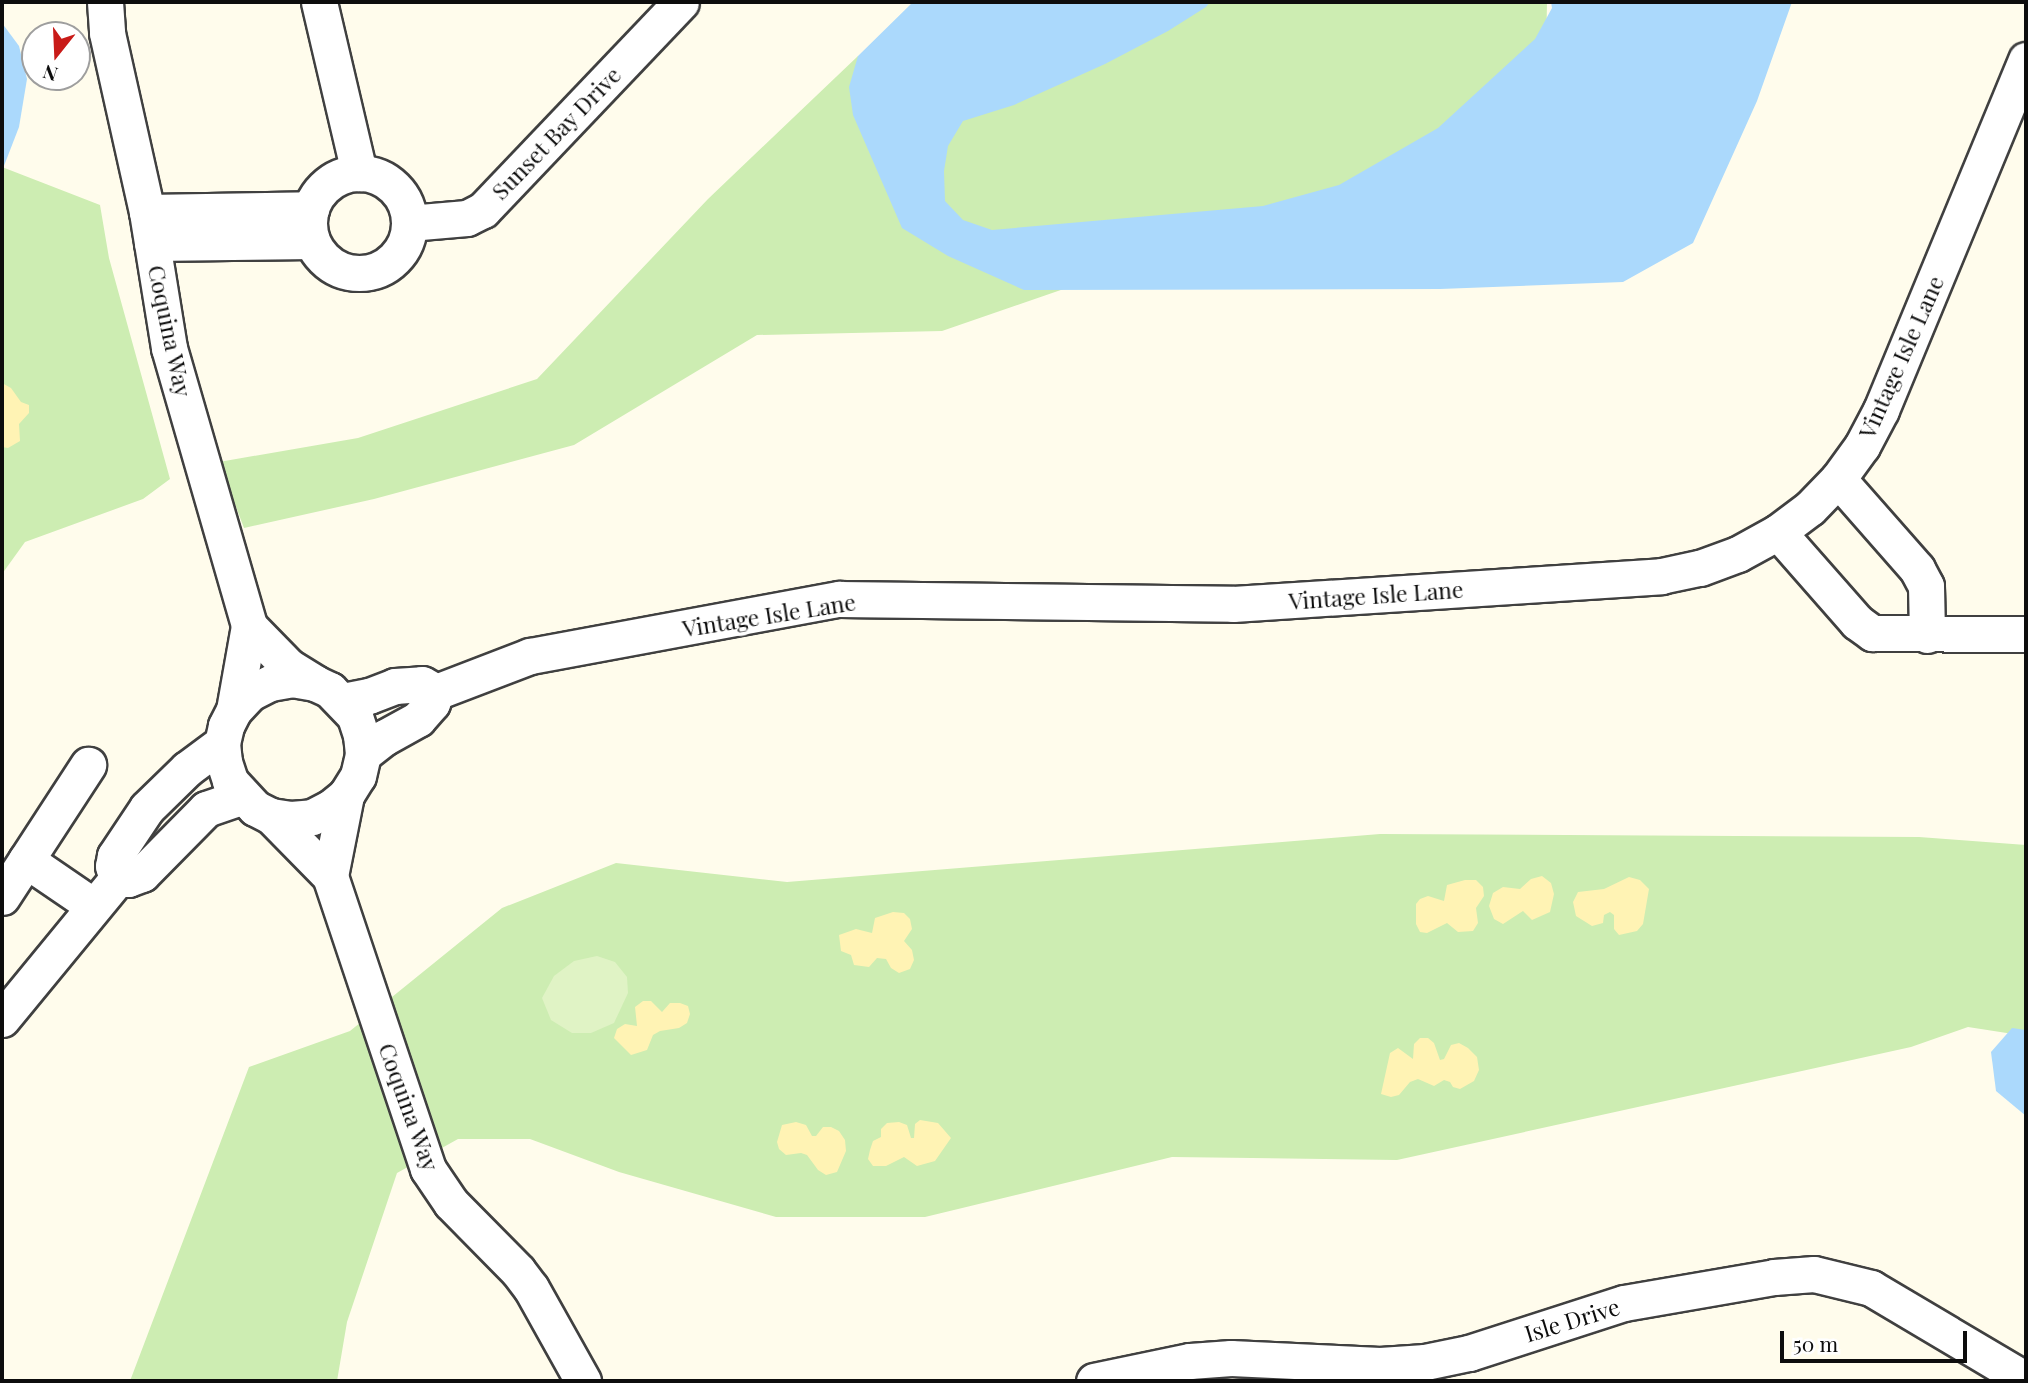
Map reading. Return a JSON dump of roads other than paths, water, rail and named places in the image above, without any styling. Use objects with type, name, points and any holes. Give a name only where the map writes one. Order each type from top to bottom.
[{"type":"street","name":"Coquina Way","points":[[92,2],[106,17],[149,228],[169,348],[249,626],[234,710]]},
{"type":"street","points":[[319,2],[359,173]]},
{"type":"street","name":"Sunset Bay Drive","points":[[409,223],[467,218],[483,210],[681,2]]},
{"type":"street","name":"Vintage Isle Lane","points":[[436,692],[530,656],[839,599],[1233,604],[1661,576],[1700,568],[1738,554],[1778,532],[1810,508],[1838,479],[1862,446],[1881,410],[2026,60]]},
{"type":"street","points":[[359,173],[376,176],[391,185],[403,198],[409,223],[404,247],[394,261],[379,270],[363,274],[332,266],[320,255],[311,225],[318,194],[329,183],[343,176],[359,173]]},
{"type":"street","points":[[149,228],[311,225]]},
{"type":"street","points":[[1838,479],[1917,569],[1926,586],[1927,635]]},
{"type":"street","points":[[1778,532],[1857,622],[1872,633],[2026,634]]},
{"type":"street","name":"Coquina Way","points":[[249,626],[288,666],[329,692]]},
{"type":"street","points":[[329,692],[355,716],[361,735],[363,754],[358,776],[346,795],[330,808],[312,817],[291,819],[271,816],[241,797],[230,781],[223,762],[222,743],[234,710],[250,693],[270,683],[293,679],[329,692],[369,696],[395,686],[422,684],[436,692],[432,703],[418,719],[392,732],[363,754]]},
{"type":"street","points":[[117,878],[113,866],[115,856],[147,808],[187,769],[222,743]]},
{"type":"street","points":[[2,897],[88,765]]},
{"type":"street","name":"Coquina Way","points":[[330,876],[346,795]]},
{"type":"street","points":[[117,878],[128,879],[142,874],[159,853],[206,809],[241,797]]},
{"type":"street","name":"Coquina Way","points":[[271,816],[330,876],[428,1169],[451,1203],[531,1288],[583,1381]]},
{"type":"street","points":[[131,833],[159,853]]},
{"type":"street","points":[[26,860],[92,905]]},
{"type":"street","points":[[2,1019],[92,905],[117,878]]},
{"type":"street","name":"Isle Drive","points":[[1094,1381],[1190,1361],[1231,1358],[1380,1365],[1425,1362],[1469,1353],[1624,1303],[1804,1274],[1834,1277],[1871,1288],[2026,1380]]},
{"type":"water","points":[[913,2],[1210,2],[1168,31],[1105,64],[1014,105],[963,121],[948,146],[944,171],[945,201],[963,220],[992,230],[1263,206],[1339,185],[1438,128],[1535,39],[1552,8],[1551,2],[1792,2],[1757,101],[1693,243],[1623,282],[1440,289],[1024,290],[948,256],[902,228],[853,115],[849,87],[858,56]]},
{"type":"water","points":[[2,23],[19,46],[21,91],[25,91],[19,127],[2,171]]},
{"type":"water","points":[[2012,1028],[2026,1030],[2026,1116],[1996,1091],[1991,1052]]}]
